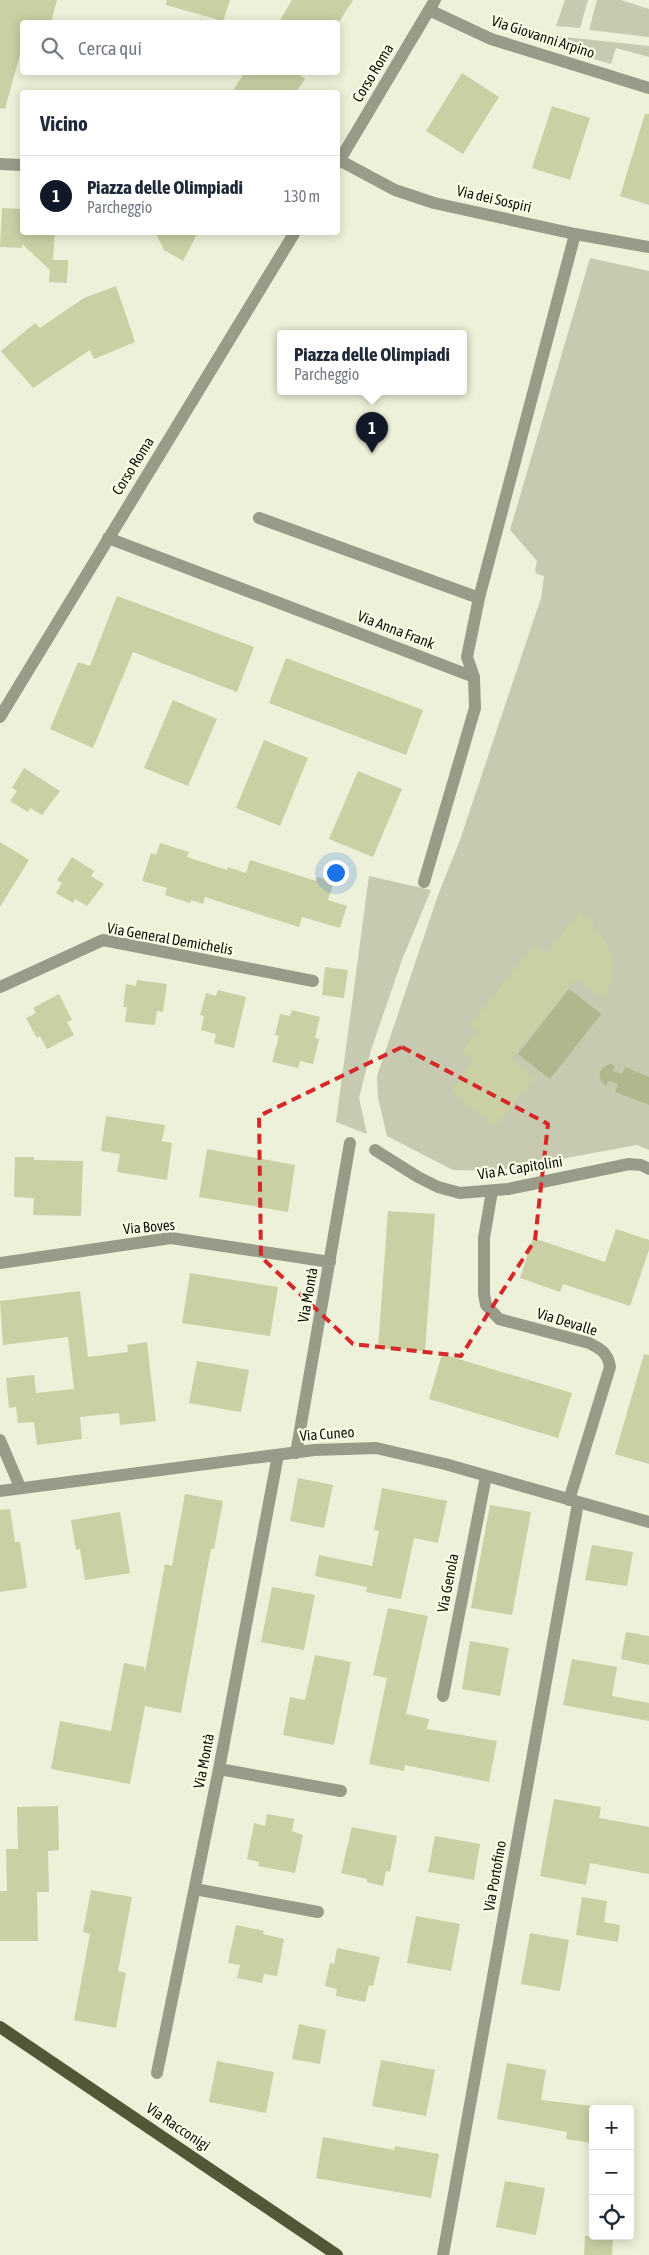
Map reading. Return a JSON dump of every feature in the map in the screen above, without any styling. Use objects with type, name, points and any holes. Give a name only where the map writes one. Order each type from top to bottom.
[{"type":"main road","name":"Via Racconigi","points":[[0,2027],[337,2255]]},
{"type":"street","name":"Via Giovanni Arpino","points":[[432,5],[491,39],[649,88]]},
{"type":"street","name":"Corso Roma","points":[[340,158],[432,5]]},
{"type":"street","name":"Via dei Sospiri","points":[[340,162],[402,193],[434,202],[575,234],[649,247]]},
{"type":"street","points":[[0,164],[20,165]]},
{"type":"street","points":[[424,882],[475,708],[474,677],[467,657],[478,598],[575,234]]},
{"type":"street","name":"Corso Roma","points":[[0,717],[293,235]]},
{"type":"street","points":[[258,518],[478,598]]},
{"type":"street","name":"Via Anna Frank","points":[[108,538],[474,677]]},
{"type":"street","name":"Via General Demichelis","points":[[0,987],[103,940],[313,981]]},
{"type":"street","name":"Via Montà","points":[[296,1453],[350,1143]]},
{"type":"street","name":"Via A. Capitolini","points":[[375,1150],[418,1177],[438,1187],[460,1193],[492,1191],[629,1164],[641,1165],[649,1169]]},
{"type":"street","name":"Via Devalle","points":[[492,1191],[484,1238],[484,1294],[486,1305],[499,1318],[589,1343],[601,1349],[608,1358],[610,1367],[573,1501]]},
{"type":"street","name":"Via Boves","points":[[0,1263],[171,1238],[330,1262]]},
{"type":"street","points":[[0,1440],[20,1487]]},
{"type":"street","name":"Via Cuneo","points":[[0,1491],[278,1455],[376,1448],[486,1476],[649,1522]]},
{"type":"street","name":"Via Montà","points":[[157,2073],[219,1769],[278,1455]]},
{"type":"street","name":"Via Genola","points":[[443,1696],[486,1476]]},
{"type":"street","name":"Via Portofino","points":[[443,2255],[573,1501]]},
{"type":"street","points":[[219,1769],[341,1791]]},
{"type":"street","points":[[195,1889],[318,1912]]},
{"type":"highlighted area","points":[[402,1047],[548,1124],[535,1240],[461,1356],[353,1344],[261,1257],[259,1116]]},
{"type":"shaded area","points":[[565,0],[588,0],[580,28],[556,26]]},
{"type":"shaded area","points":[[597,0],[621,0],[649,9],[649,37],[589,30]]},
{"type":"shaded area","points":[[556,36],[649,46],[649,57],[616,48],[611,64],[552,47]]},
{"type":"shaded area","points":[[590,258],[649,271],[649,1150],[637,1145],[496,1171],[453,1170],[387,1136],[378,1098],[377,1076],[438,895],[460,840],[541,598],[544,576],[537,574],[535,570],[537,561],[510,530]]},
{"type":"shaded area","points":[[369,876],[431,890],[402,960],[371,1050],[359,1098],[367,1134],[336,1122]]},
{"type":"shaded area","points":[[569,989],[601,1014],[550,1079],[518,1054]]},
{"type":"shaded area","points":[[611,1064],[615,1065],[613,1071],[622,1074],[625,1067],[649,1077],[649,1105],[615,1092],[618,1084],[609,1081],[606,1086],[603,1083],[600,1076],[601,1070],[603,1067]]},
{"type":"building","points":[[0,0],[57,0],[52,20],[20,20],[20,54],[5,109],[0,108]]},
{"type":"building","points":[[167,0],[230,0],[223,20],[166,5]]},
{"type":"building","points":[[292,0],[353,0],[340,20],[280,20]]},
{"type":"building","points":[[462,73],[499,97],[463,154],[426,131]]},
{"type":"building","points":[[243,75],[299,75],[305,79],[297,90],[233,90]]},
{"type":"building","points":[[552,106],[590,118],[570,180],[532,168]]},
{"type":"building","points":[[645,114],[649,114],[649,205],[620,196]]},
{"type":"building","points":[[2,208],[20,209],[20,235],[55,235],[53,260],[68,260],[67,283],[49,282],[50,270],[22,244],[22,248],[0,247]]},
{"type":"building","points":[[156,235],[196,235],[183,261],[164,250]]},
{"type":"building","points":[[116,286],[135,342],[94,359],[90,350],[33,388],[1,351],[35,323],[40,328],[84,298]]},
{"type":"building","points":[[117,596],[254,647],[237,692],[133,652],[93,748],[50,729],[78,662],[90,666]]},
{"type":"building","points":[[286,658],[423,710],[406,755],[269,703]]},
{"type":"building","points":[[173,700],[217,719],[188,786],[144,768]]},
{"type":"building","points":[[264,740],[308,758],[280,826],[236,808]]},
{"type":"building","points":[[24,768],[60,791],[42,815],[30,808],[28,812],[10,801],[17,791],[12,788]]},
{"type":"building","points":[[358,771],[402,789],[373,857],[329,839]]},
{"type":"building","points":[[0,842],[29,860],[0,907]]},
{"type":"building","points":[[160,843],[189,852],[187,857],[227,870],[228,867],[246,873],[250,860],[316,881],[317,877],[334,882],[328,900],[347,906],[340,928],[302,917],[299,927],[205,897],[203,904],[191,900],[190,903],[165,895],[167,888],[142,881],[151,853],[156,855]]},
{"type":"building","points":[[72,857],[94,871],[91,876],[104,884],[87,906],[75,899],[73,903],[56,893],[62,883],[57,880]]},
{"type":"building","points":[[580,912],[595,925],[593,927],[604,939],[611,953],[613,969],[610,984],[603,998],[576,979],[511,1059],[534,1078],[495,1127],[451,1091],[474,1061],[462,1051],[478,1032],[470,1025],[534,945],[546,953]]},
{"type":"building","points":[[325,967],[348,970],[344,998],[322,995]]},
{"type":"building","points":[[137,980],[167,984],[163,1012],[157,1011],[155,1025],[125,1022],[127,1007],[123,1007],[126,984],[136,986]]},
{"type":"building","points":[[218,990],[246,997],[234,1048],[214,1043],[216,1034],[201,1030],[204,1016],[200,1015],[206,993],[216,996]]},
{"type":"building","points":[[59,994],[72,1020],[67,1022],[74,1035],[47,1049],[40,1036],[37,1038],[26,1018],[36,1013],[33,1008]]},
{"type":"building","points":[[292,1010],[320,1017],[315,1038],[319,1039],[313,1064],[300,1061],[298,1068],[272,1062],[279,1036],[275,1035],[280,1014],[290,1016]]},
{"type":"building","points":[[106,1116],[165,1125],[162,1141],[172,1143],[167,1180],[117,1172],[120,1154],[101,1151]]},
{"type":"building","points":[[207,1149],[295,1165],[288,1212],[199,1197]]},
{"type":"building","points":[[15,1157],[34,1157],[34,1160],[83,1161],[81,1216],[33,1215],[34,1198],[14,1197]]},
{"type":"building","points":[[388,1211],[435,1214],[425,1351],[378,1348]]},
{"type":"building","points":[[616,1229],[649,1240],[649,1250],[630,1306],[563,1284],[560,1292],[520,1278],[533,1238],[605,1262]]},
{"type":"building","points":[[190,1273],[278,1287],[270,1336],[182,1323]]},
{"type":"building","points":[[80,1291],[88,1357],[128,1352],[127,1345],[147,1342],[156,1421],[120,1425],[119,1413],[80,1417],[82,1439],[37,1445],[34,1422],[18,1423],[16,1407],[9,1408],[6,1378],[34,1375],[36,1393],[74,1389],[68,1337],[3,1345],[0,1301]]},
{"type":"building","points":[[442,1354],[572,1393],[558,1438],[429,1399]]},
{"type":"building","points":[[644,1354],[649,1355],[649,1464],[615,1454]]},
{"type":"building","points":[[197,1361],[249,1370],[241,1412],[189,1403]]},
{"type":"building","points":[[298,1478],[333,1485],[324,1528],[290,1521]]},
{"type":"building","points":[[382,1488],[447,1501],[438,1543],[414,1538],[401,1599],[366,1592],[367,1587],[315,1576],[319,1555],[372,1566],[379,1531],[374,1530]]},
{"type":"building","points":[[185,1494],[223,1501],[214,1549],[211,1548],[181,1713],[145,1706],[130,1784],[51,1769],[60,1721],[111,1731],[124,1663],[144,1667],[145,1672],[165,1564],[172,1566]]},
{"type":"building","points":[[490,1505],[531,1512],[512,1615],[471,1608]]},
{"type":"building","points":[[10,1509],[15,1542],[20,1542],[27,1588],[0,1592],[0,1510]]},
{"type":"building","points":[[120,1512],[130,1573],[85,1580],[80,1549],[76,1550],[71,1520]]},
{"type":"building","points":[[592,1545],[633,1552],[627,1586],[585,1580]]},
{"type":"building","points":[[272,1587],[315,1595],[304,1650],[261,1642]]},
{"type":"building","points":[[388,1608],[428,1616],[406,1714],[429,1719],[427,1729],[497,1741],[489,1782],[405,1765],[404,1771],[369,1764],[387,1678],[373,1675]]},
{"type":"building","points":[[626,1632],[649,1636],[649,1665],[621,1659]]},
{"type":"building","points":[[470,1641],[509,1648],[500,1696],[462,1689]]},
{"type":"building","points":[[315,1655],[351,1662],[334,1745],[283,1735],[290,1697],[305,1700]]},
{"type":"building","points":[[572,1659],[617,1667],[612,1696],[649,1703],[649,1721],[563,1705]]},
{"type":"building","points":[[554,1799],[601,1807],[599,1818],[649,1827],[649,1874],[590,1863],[586,1885],[540,1876]]},
{"type":"building","points":[[58,1806],[59,1850],[48,1851],[49,1892],[37,1892],[38,1941],[0,1941],[0,1891],[7,1891],[6,1849],[18,1849],[17,1807]]},
{"type":"building","points":[[267,1814],[294,1819],[292,1831],[303,1835],[295,1873],[258,1866],[259,1862],[247,1859],[254,1823],[265,1826]]},
{"type":"building","points":[[352,1827],[397,1836],[390,1872],[386,1871],[383,1886],[367,1882],[367,1879],[341,1873]]},
{"type":"building","points":[[435,1836],[480,1844],[474,1880],[428,1872]]},
{"type":"building","points":[[91,1890],[132,1897],[118,1971],[126,1973],[116,2028],[74,2020],[90,1934],[83,1932]]},
{"type":"building","points":[[582,1897],[607,1901],[604,1922],[620,1925],[618,1942],[576,1935]]},
{"type":"building","points":[[416,1916],[460,1924],[451,1971],[407,1963]]},
{"type":"building","points":[[236,1925],[264,1931],[263,1934],[284,1939],[277,1976],[264,1974],[262,1983],[237,1978],[240,1965],[228,1963]]},
{"type":"building","points":[[530,1933],[569,1940],[560,1991],[521,1984]]},
{"type":"building","points":[[337,1948],[380,1957],[373,1986],[369,1985],[365,2002],[336,1996],[337,1989],[325,1986],[330,1963],[334,1964]]},
{"type":"building","points":[[299,2024],[326,2030],[320,2064],[292,2059]]},
{"type":"building","points":[[381,2060],[435,2070],[426,2116],[372,2106]]},
{"type":"building","points":[[217,2061],[274,2072],[266,2113],[209,2102]]},
{"type":"building","points":[[507,2063],[546,2070],[541,2100],[589,2106],[589,2142],[566,2139],[567,2132],[497,2119]]},
{"type":"building","points":[[323,2137],[394,2150],[395,2146],[439,2154],[431,2198],[316,2178]]},
{"type":"building","points":[[505,2181],[545,2188],[536,2235],[496,2227]]},
{"type":"building","points":[[585,2236],[589,2236],[589,2240],[613,2240],[612,2255],[584,2255]]},
{"type":"place","name":"Piazza delle Olimpiadi","points":[[372,453]]}]
